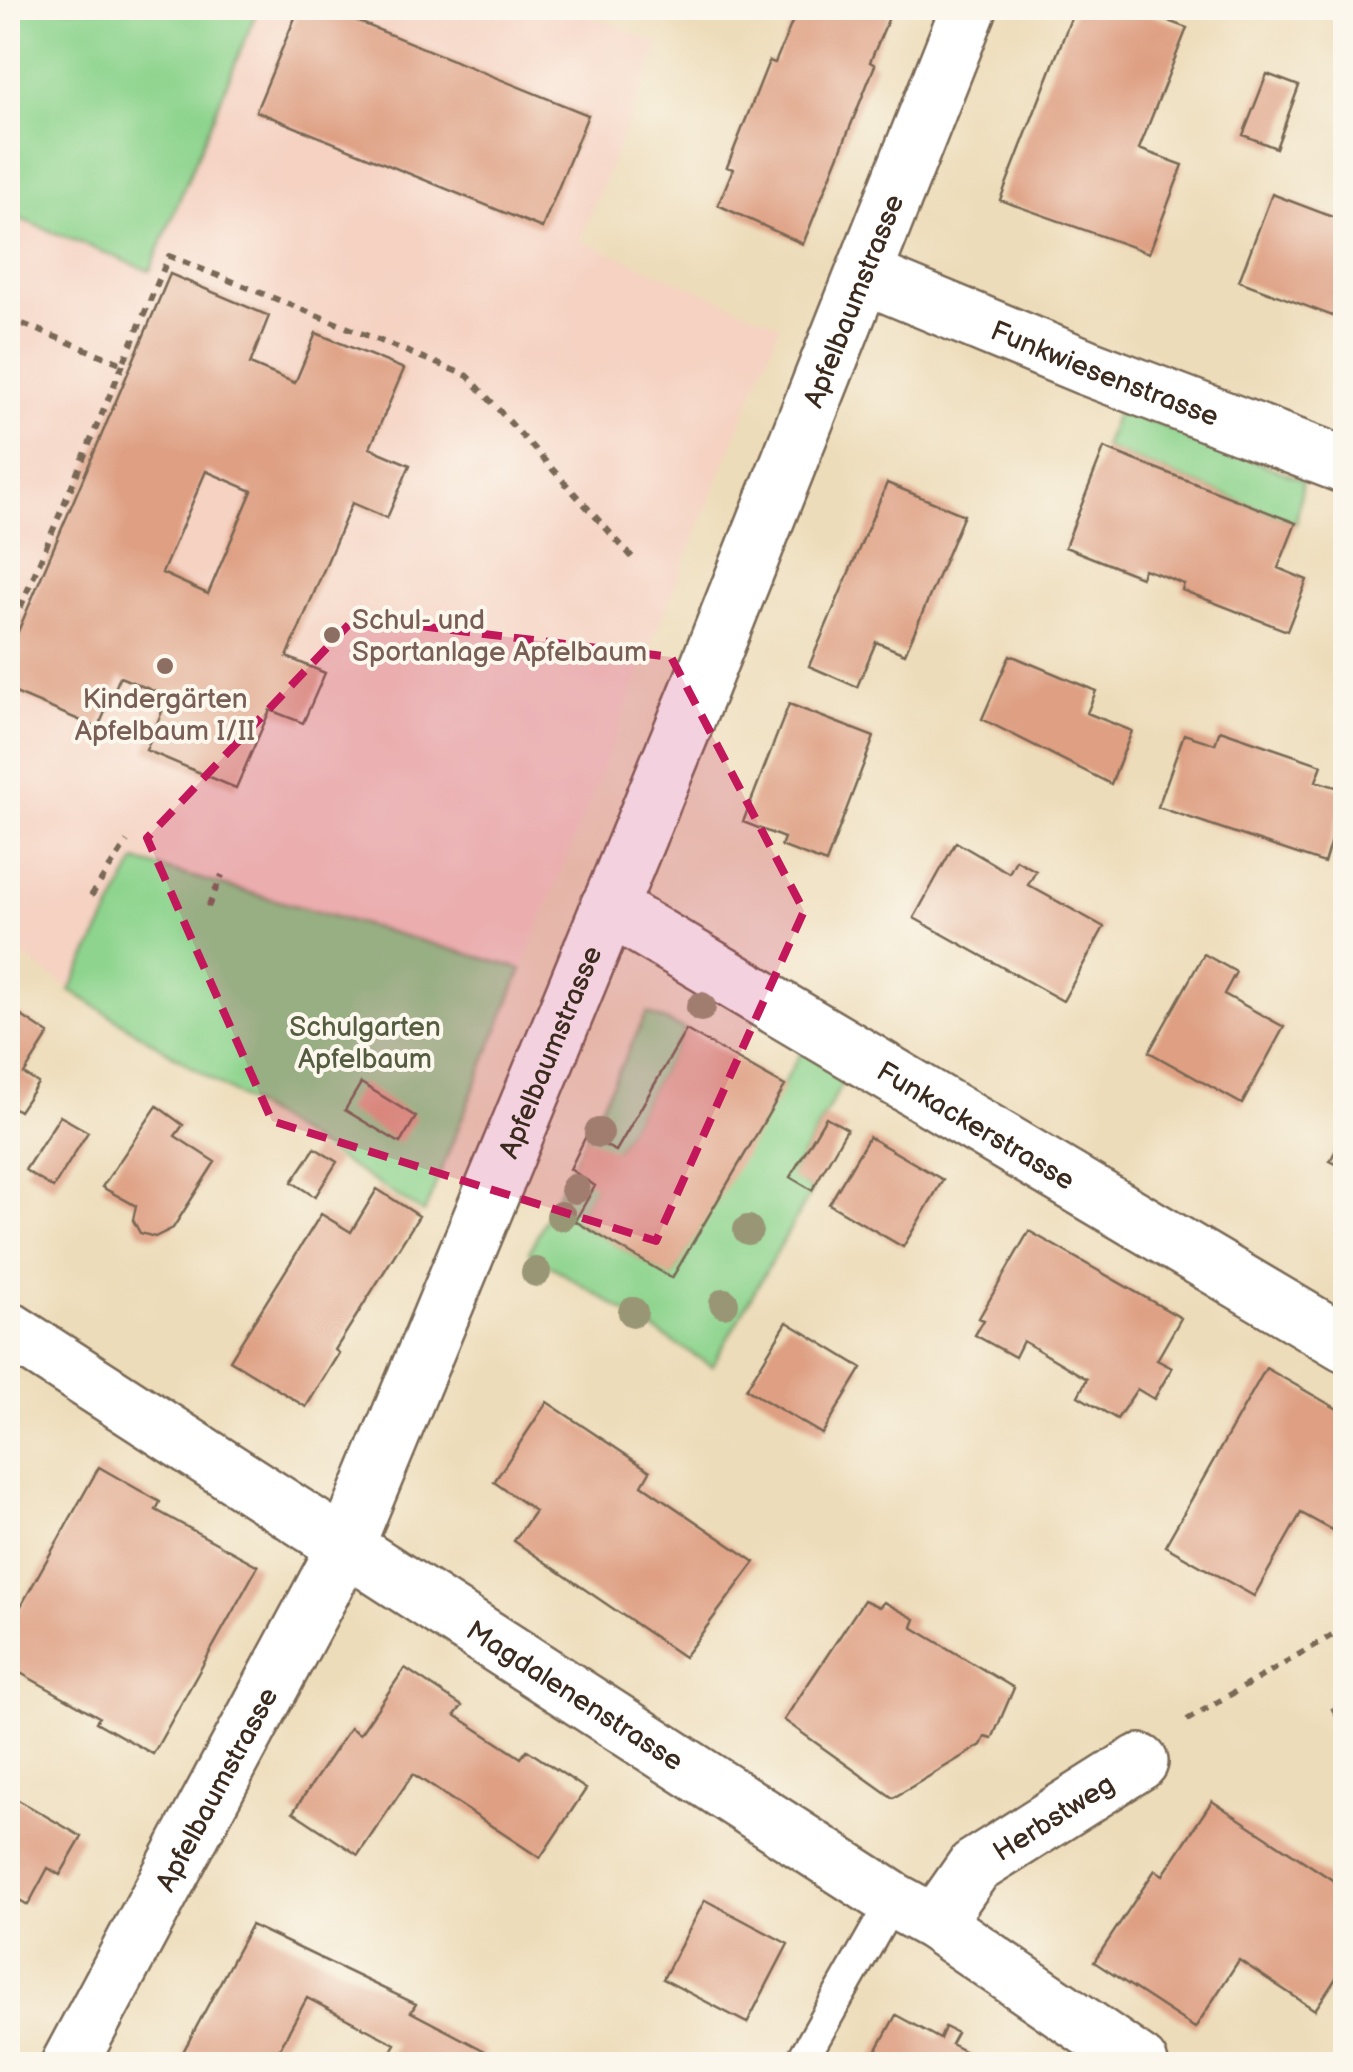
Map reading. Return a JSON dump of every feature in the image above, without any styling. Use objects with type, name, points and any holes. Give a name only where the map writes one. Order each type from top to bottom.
[{"type":"street","name":"Apfelbaumstrasse","points":[[69,2064],[346,1546],[866,276],[969,8]]},
{"type":"street","name":"Funkwiesenstrasse","points":[[866,276],[1086,367],[1346,466]]},
{"type":"street","name":"Funkackerstrasse","points":[[608,907],[1346,1344]]},
{"type":"street","name":"Magdalenenstrasse","points":[[8,1329],[914,1912],[1140,2064]]},
{"type":"street","name":"Herbstweg","points":[[914,1912],[974,1867],[1140,1762]]},
{"type":"lane","name":"Herbstweg","points":[[800,2064],[914,1912]]},
{"type":"path","points":[[8,638],[169,256],[468,376],[632,558]]},
{"type":"path","points":[[8,318],[123,364]]},
{"type":"path","points":[[8,613],[16,617]]},
{"type":"path","points":[[91,896],[127,842]]},
{"type":"path","points":[[208,907],[222,875]]},
{"type":"path","points":[[1224,1700],[1346,1627]]},
{"type":"highlighted area","points":[[355,618],[671,657],[804,911],[656,1241],[272,1121],[147,838]]},
{"type":"shaded area","name":"Schul- und Sportanlage Apfelbaum","points":[[8,8],[572,8],[660,44],[580,240],[780,325],[424,1213],[116,1020],[8,946]]},
{"type":"green space","points":[[8,8],[258,8],[150,271],[8,214]]},
{"type":"green space","points":[[1118,408],[1303,480],[1296,523],[1104,448]]},
{"type":"green space","name":"Schulgarten Apfelbaum","points":[[136,861],[522,969],[424,1213],[70,990]]},
{"type":"green space","points":[[647,1013],[686,1030],[575,1221],[672,1277],[803,1049],[847,1075],[791,1176],[812,1190],[712,1366],[529,1252]]},
{"type":"building","points":[[299,8],[325,8],[588,115],[542,228],[256,111]]},
{"type":"building","points":[[798,8],[893,8],[870,62],[875,65],[803,244],[718,205],[733,169],[727,167],[769,61],[775,63]]},
{"type":"building","points":[[1075,8],[1133,8],[1187,28],[1139,149],[1183,165],[1149,253],[1000,200]]},
{"type":"building","points":[[1267,74],[1299,86],[1276,148],[1243,135]]},
{"type":"building","points":[[1272,194],[1346,222],[1346,321],[1239,281]]},
{"type":"building","points":[[170,274],[269,316],[250,364],[295,383],[316,333],[404,369],[370,448],[410,465],[387,518],[352,503],[287,657],[325,673],[303,723],[270,710],[236,788],[146,750],[168,697],[120,677],[98,728],[8,690],[8,655]],"holes":[[[206,471],[252,491],[208,594],[162,573]]]},
{"type":"building","points":[[1104,448],[1296,523],[1278,568],[1307,580],[1287,631],[1182,590],[1184,584],[1164,576],[1144,569],[1141,577],[1065,547]]},
{"type":"building","points":[[887,483],[964,515],[905,654],[876,642],[857,687],[809,666]]},
{"type":"building","points":[[1010,655],[1096,691],[1087,713],[1132,731],[1111,784],[982,719]]},
{"type":"building","points":[[789,704],[874,737],[826,863],[781,846],[784,838],[743,822]]},
{"type":"building","points":[[1220,730],[1322,765],[1316,781],[1346,790],[1324,863],[1158,807],[1184,734],[1215,744]]},
{"type":"building","points":[[956,842],[1009,873],[1016,860],[1036,871],[1028,885],[1104,927],[1063,1001],[914,918]]},
{"type":"building","points":[[1204,954],[1236,972],[1224,994],[1284,1027],[1242,1104],[1149,1052]]},
{"type":"building","points":[[8,1007],[49,1034],[24,1074],[38,1083],[19,1111],[8,1104]]},
{"type":"building","points":[[686,1030],[785,1086],[672,1278],[575,1221],[595,1186],[570,1169],[586,1136],[616,1151]]},
{"type":"building","points":[[361,1083],[416,1117],[400,1143],[345,1110]]},
{"type":"building","points":[[157,1106],[183,1125],[175,1136],[215,1162],[173,1228],[155,1237],[140,1233],[133,1220],[136,1206],[102,1187]]},
{"type":"building","points":[[60,1116],[88,1132],[53,1188],[25,1170]]},
{"type":"building","points":[[826,1117],[847,1129],[812,1190],[790,1177]]},
{"type":"building","points":[[1346,1132],[1346,1169],[1330,1161]]},
{"type":"building","points":[[869,1137],[943,1180],[903,1247],[829,1204]]},
{"type":"building","points":[[315,1148],[337,1162],[315,1197],[292,1182]]},
{"type":"building","points":[[377,1189],[419,1216],[335,1350],[339,1353],[306,1407],[230,1360],[321,1214],[351,1232]]},
{"type":"building","points":[[1029,1231],[1181,1318],[1157,1360],[1172,1368],[1154,1399],[1137,1389],[1117,1419],[1078,1396],[1087,1379],[1023,1341],[1015,1357],[975,1335],[984,1320],[979,1318]]},
{"type":"building","points":[[787,1322],[862,1368],[822,1434],[746,1389]]},
{"type":"building","points":[[1266,1368],[1346,1414],[1346,1507],[1332,1530],[1301,1513],[1254,1596],[1165,1546]]},
{"type":"building","points":[[547,1402],[650,1471],[642,1485],[755,1562],[684,1657],[514,1541],[535,1511],[494,1482]]},
{"type":"building","points":[[99,1467],[160,1502],[156,1510],[258,1566],[153,1754],[96,1722],[99,1717],[8,1666],[8,1629]]},
{"type":"building","points":[[864,1600],[879,1607],[884,1602],[915,1619],[912,1627],[1014,1688],[992,1739],[985,1737],[981,1745],[893,1798],[784,1720]]},
{"type":"building","points":[[405,1668],[462,1706],[455,1715],[521,1758],[527,1750],[586,1789],[540,1858],[413,1774],[358,1855],[293,1812],[350,1728],[360,1734]]},
{"type":"building","points":[[1346,1702],[1346,1734],[1332,1709]]},
{"type":"building","points":[[8,1794],[82,1837],[60,1875],[48,1868],[28,1905],[8,1893]]},
{"type":"building","points":[[1212,1801],[1346,1889],[1346,1963],[1315,2010],[1239,1960],[1195,2028],[1094,1962],[1155,1870],[1163,1875]]},
{"type":"building","points":[[705,1900],[788,1944],[747,2023],[663,1979]]},
{"type":"building","points":[[251,1925],[416,2004],[411,2012],[485,2051],[478,2064],[384,2064],[395,2044],[307,1998],[271,2064],[207,2064],[183,2052]]},
{"type":"building","points":[[896,2015],[940,2039],[945,2027],[957,2033],[951,2044],[989,2064],[869,2064]]},
{"type":"place","name":"Schul- und Sportanlage Apfelbaum","points":[[332,635]]},
{"type":"place","name":"Kindergärten Apfelbaum I/II","points":[[165,666]]}]
